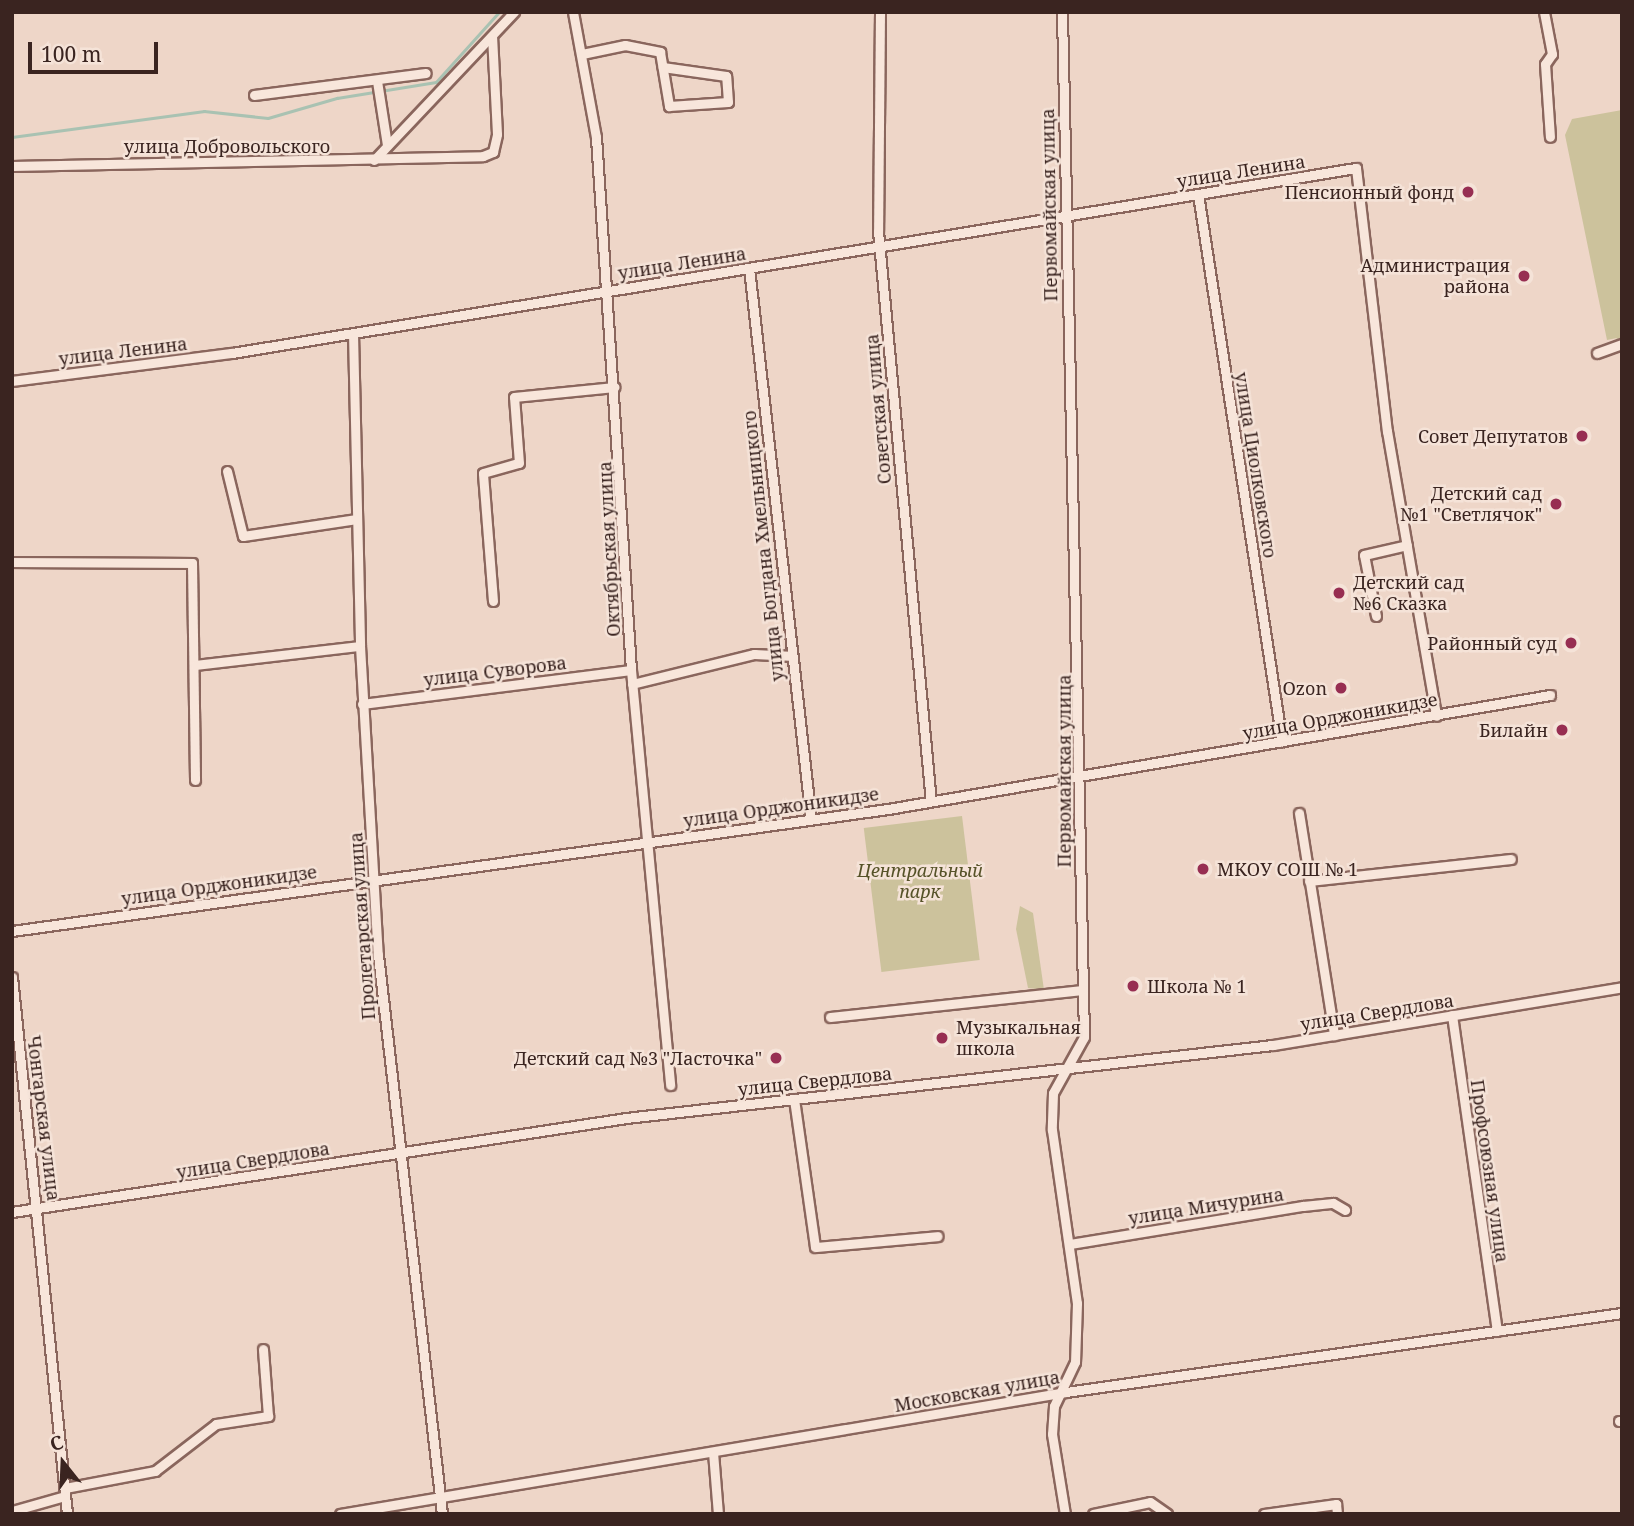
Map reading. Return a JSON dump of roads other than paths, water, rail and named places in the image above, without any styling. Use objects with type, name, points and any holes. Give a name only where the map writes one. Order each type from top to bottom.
[{"type":"street","points":[[374,160],[514,12]]},
{"type":"street","name":"Октябрьская улица","points":[[573,12],[582,54],[608,290],[632,684],[670,1085]]},
{"type":"street","name":"Советская улица","points":[[880,12],[879,244],[931,802]]},
{"type":"street","name":"Первомайская улица","points":[[1062,12],[1064,216],[1081,779],[1084,1037],[1053,1093],[1052,1129],[1070,1244],[1078,1333],[1066,1392],[1054,1406],[1052,1434],[1065,1514]]},
{"type":"street","points":[[1544,12],[1552,54],[1545,64],[1550,136]]},
{"type":"street","name":"улица Добровольского","points":[[12,166],[483,156],[493,152],[497,134],[492,36]]},
{"type":"street","points":[[582,54],[625,45],[660,52],[669,106],[728,102],[726,76],[663,67]]},
{"type":"street","points":[[254,94],[426,73]]},
{"type":"street","points":[[377,81],[387,145]]},
{"type":"street","name":"улица Ленина","points":[[12,381],[352,333],[879,244],[1356,169],[1407,545]]},
{"type":"street","name":"улица Циолковского","points":[[1198,194],[1282,742]]},
{"type":"street","name":"улица Богдана Хмельницкого","points":[[749,268],[789,656],[811,820]]},
{"type":"street","name":"Пролетарская улица","points":[[352,333],[362,704],[374,879],[401,1153],[442,1514]]},
{"type":"street","points":[[1597,353],[1622,344]]},
{"type":"street","points":[[493,601],[483,473],[519,463],[514,397],[615,387]]},
{"type":"street","points":[[227,471],[243,536],[357,519]]},
{"type":"street","points":[[1376,616],[1364,555],[1407,545],[1436,716]]},
{"type":"street","points":[[12,562],[189,560],[195,666],[195,780]]},
{"type":"street","points":[[195,666],[270,652],[360,646]]},
{"type":"street","points":[[632,684],[754,654],[789,656]]},
{"type":"street","name":"улица Суворова","points":[[362,704],[631,670]]},
{"type":"street","name":"улица Орджоникидзе","points":[[12,931],[811,820],[1081,779],[1550,695]]},
{"type":"street","points":[[1299,813],[1334,1035]]},
{"type":"street","points":[[1309,881],[1511,859]]},
{"type":"street","name":"Чонгарская улица","points":[[12,977],[40,1208],[67,1514]]},
{"type":"street","name":"улица Свердлова","points":[[12,1212],[401,1153],[794,1099],[1334,1035],[1622,987]]},
{"type":"street","points":[[830,1017],[1083,990]]},
{"type":"street","name":"Профсоюзная улица","points":[[1452,1015],[1497,1331]]},
{"type":"street","points":[[794,1099],[815,1247],[938,1236]]},
{"type":"street","name":"улица Мичурина","points":[[1070,1244],[1304,1206],[1333,1203],[1345,1210]]},
{"type":"street","name":"Московская улица","points":[[340,1514],[1066,1392],[1622,1313]]},
{"type":"street","points":[[12,1511],[65,1492],[155,1471],[210,1427],[268,1416],[263,1349]]},
{"type":"street","points":[[713,1452],[718,1514]]},
{"type":"street","points":[[1093,1514],[1150,1502],[1167,1514]]},
{"type":"street","points":[[1264,1514],[1336,1504],[1337,1514]]},
{"type":"waterway","points":[[12,137],[204,111],[268,118],[337,98],[436,82],[499,12]]},
{"type":"place","name":"Пенсионный фонд","points":[[1468,192]]},
{"type":"place","name":"Администрация района","points":[[1524,276]]},
{"type":"place","name":"Совет Депутатов","points":[[1582,436]]},
{"type":"place","name":"Детский сад №1 \"Светлячок\"","points":[[1556,504]]},
{"type":"place","name":"Детский сад №6 Сказка","points":[[1339,593]]},
{"type":"place","name":"Районный суд","points":[[1571,643]]},
{"type":"place","name":"Ozon","points":[[1341,688]]},
{"type":"place","name":"Билайн","points":[[1562,730]]},
{"type":"place","name":"МКОУ СОШ № 1","points":[[1203,869]]},
{"type":"place","name":"Школа № 1","points":[[1133,986]]},
{"type":"place","name":"Музыкальная школа","points":[[942,1038]]},
{"type":"place","name":"Детский сад №3 \"Ласточка\"","points":[[776,1058]]},
{"type":"park label","name":"Центральный парк","points":[[920,882]]}]
